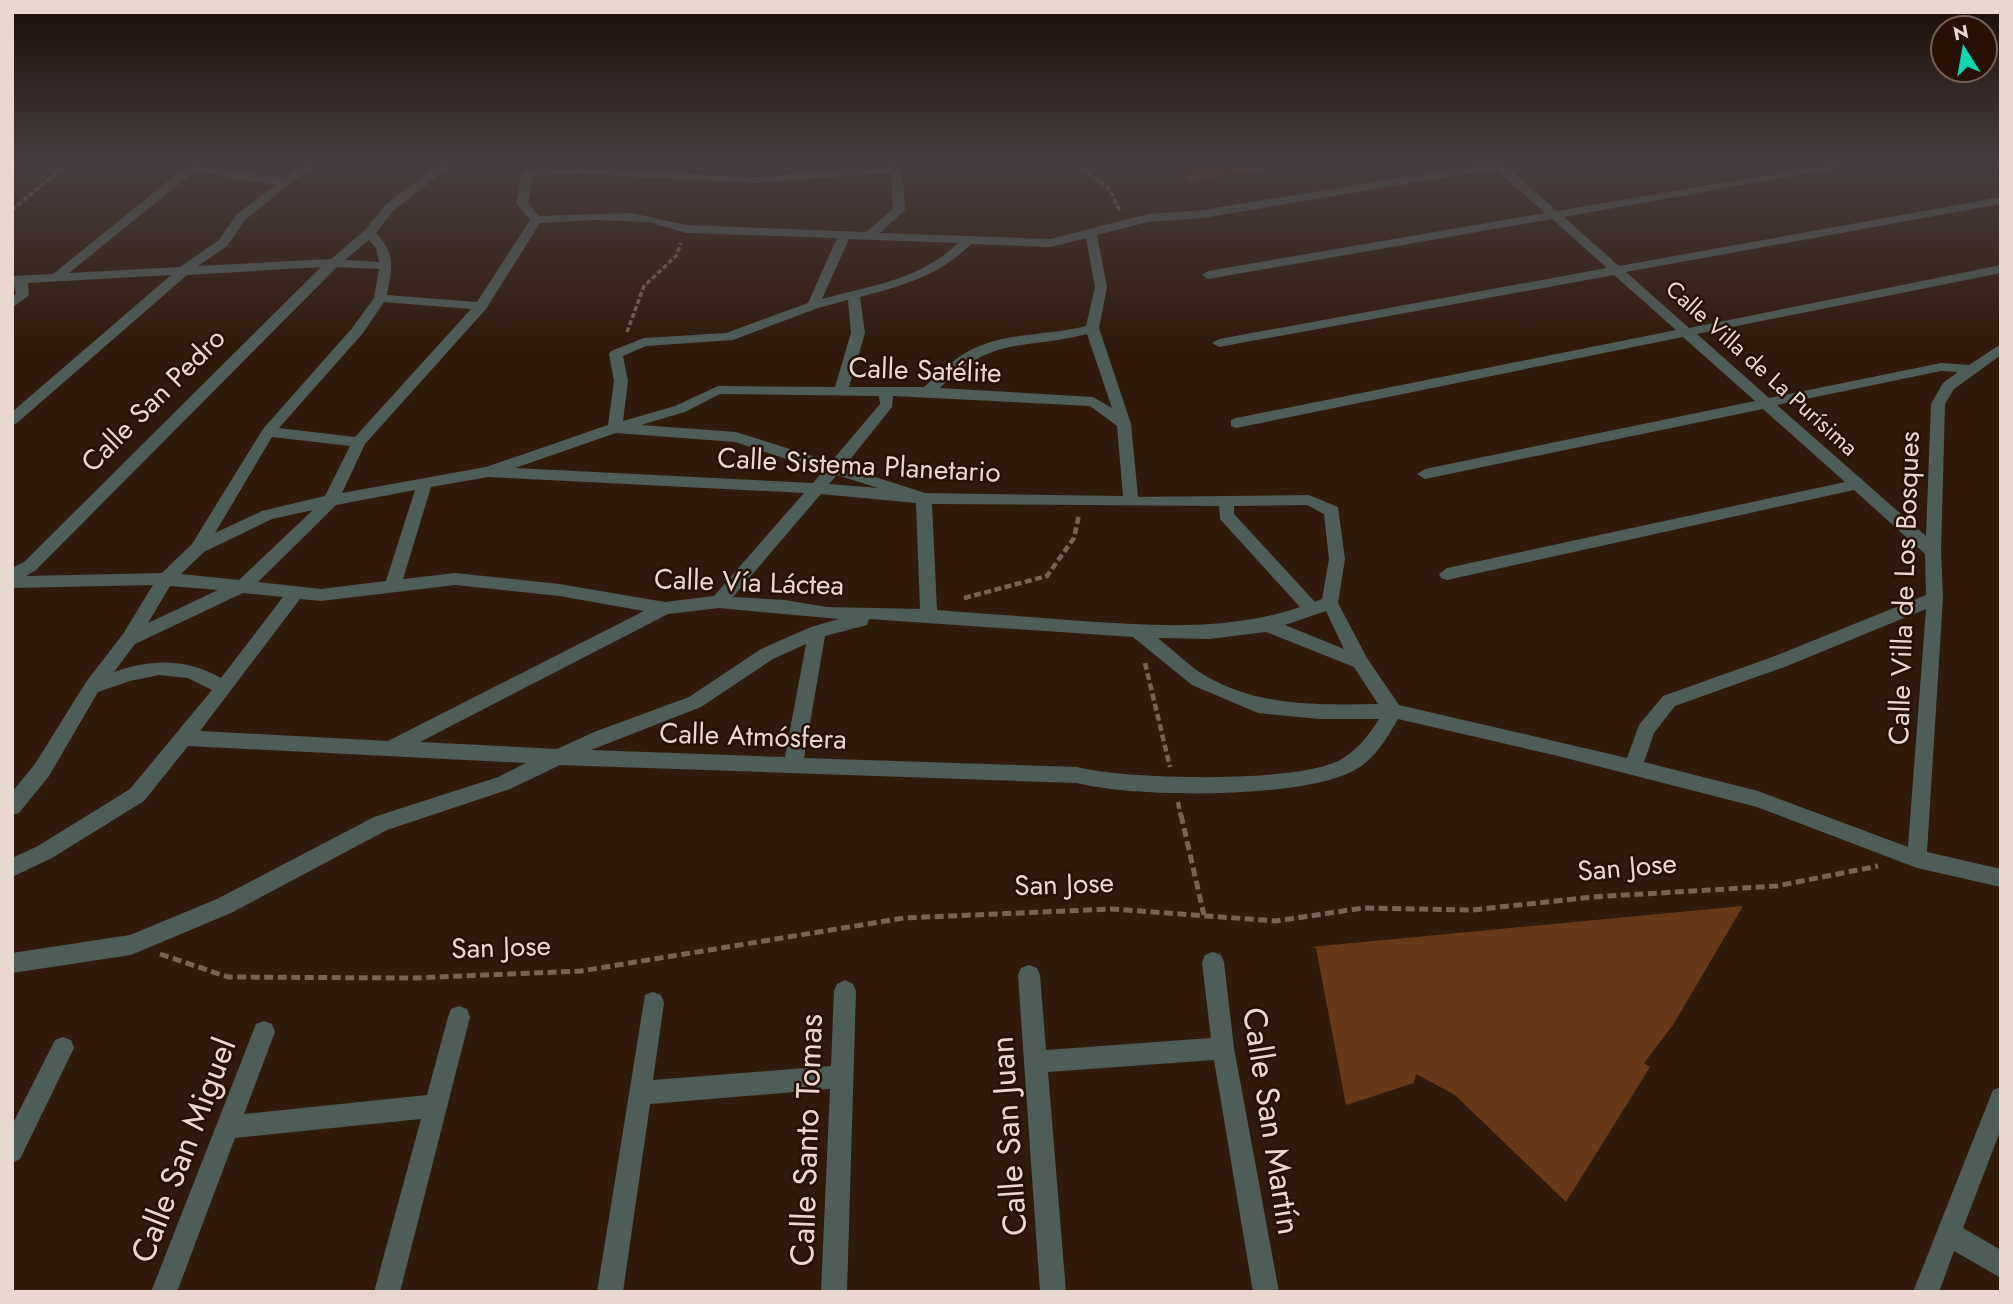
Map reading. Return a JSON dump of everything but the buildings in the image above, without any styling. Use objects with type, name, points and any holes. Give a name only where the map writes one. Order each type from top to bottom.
[{"type":"street","points":[[57,277],[121,225]]},
{"type":"street","points":[[12,421],[187,268],[222,243],[235,225]]},
{"type":"street","name":"Calle San Pedro","points":[[12,576],[30,566],[376,225]]},
{"type":"street","points":[[129,639],[245,585],[331,500],[359,442],[481,306],[533,225]]},
{"type":"street","points":[[677,225],[686,229],[1050,243],[1116,225]]},
{"type":"street","points":[[870,235],[882,225]]},
{"type":"street","points":[[1208,275],[1498,225]]},
{"type":"street","name":"Calle Villa de La Purísima","points":[[1566,225],[1933,552]]},
{"type":"street","points":[[1219,343],[1860,225]]},
{"type":"street","points":[[12,807],[42,770],[92,687],[129,639],[166,579],[198,548],[268,432],[358,330],[380,298],[386,266],[382,247],[369,233]]},
{"type":"street","points":[[1091,233],[1101,287],[1092,328],[1124,424],[1131,502]]},
{"type":"street","points":[[813,305],[845,235]]},
{"type":"street","points":[[615,428],[621,381],[615,354],[644,342],[728,337],[813,305],[905,281],[948,260],[967,241]]},
{"type":"street","points":[[12,304],[23,295],[17,279],[187,268],[334,263],[386,266]]},
{"type":"street","points":[[1236,423],[2001,270]]},
{"type":"street","points":[[840,392],[858,341],[860,317],[853,295]]},
{"type":"street","points":[[380,298],[481,306]]},
{"type":"street","points":[[928,392],[953,367],[980,351],[1072,335],[1092,328]]},
{"type":"street","name":"Calle Villa de Los Bosques","points":[[1917,859],[1935,598],[1933,552],[1938,404],[1948,386],[2001,348]]},
{"type":"street","points":[[1425,474],[1941,367],[1971,369]]},
{"type":"street","name":"Calle Satélite","points":[[615,428],[680,409],[718,390],[886,394],[928,392],[1093,402],[1124,424]]},
{"type":"street","points":[[719,602],[887,404],[886,394]]},
{"type":"street","points":[[198,548],[268,515],[331,500],[488,472],[615,428],[736,437],[924,498],[928,610]]},
{"type":"street","points":[[268,432],[359,442]]},
{"type":"street","name":"Calle Sistema Planetario","points":[[488,472],[815,488],[924,498],[1131,502],[1309,500],[1332,511],[1337,559],[1330,604]]},
{"type":"street","points":[[1447,574],[1859,484]]},
{"type":"street","points":[[393,585],[424,485]]},
{"type":"street","points":[[1227,500],[1226,514],[1311,609]]},
{"type":"street","name":"Calle Vía Láctea","points":[[12,582],[166,579],[245,585],[321,595],[455,579],[559,590],[665,608],[719,602],[785,606],[827,613],[928,610],[1137,631],[1209,632],[1267,625],[1330,604]]},
{"type":"street","points":[[12,869],[45,852],[137,795],[224,688],[296,592]]},
{"type":"street","points":[[1633,767],[1646,730],[1670,701],[1781,661],[1935,598]]},
{"type":"street","points":[[1330,604],[1360,662],[1392,711]]},
{"type":"street","points":[[389,749],[665,608]]},
{"type":"street","points":[[12,963],[131,945],[224,906],[381,823],[503,783],[600,737],[695,702],[767,654],[817,632],[885,613]]},
{"type":"street","points":[[1267,625],[1360,662]]},
{"type":"street","points":[[1137,631],[1198,680],[1258,706],[1320,712],[1392,711],[1758,799],[1917,859],[2001,878]]},
{"type":"street","points":[[793,765],[817,632]]},
{"type":"street","points":[[92,687],[141,668],[198,671],[224,688]]},
{"type":"street","name":"Calle Atmósfera","points":[[183,738],[557,757],[1077,775],[1113,783],[1321,776],[1345,767],[1378,739],[1392,711]]},
{"type":"street","name":"Calle San Martín","points":[[1213,962],[1223,1048],[1266,1292]]},
{"type":"street","name":"Calle San Juan","points":[[1029,975],[1053,1292]]},
{"type":"street","name":"Calle Santo Tomas","points":[[834,1292],[845,991]]},
{"type":"street","points":[[610,1292],[653,1003]]},
{"type":"street","points":[[387,1292],[459,1017]]},
{"type":"street","name":"Calle San Miguel","points":[[164,1292],[230,1127],[264,1032]]},
{"type":"street","points":[[13,1146],[63,1048]]},
{"type":"street","points":[[1036,1062],[1223,1048]]},
{"type":"street","points":[[640,1093],[842,1077]]},
{"type":"street","points":[[1926,1292],[2001,1097]]},
{"type":"street","points":[[230,1127],[436,1106]]},
{"type":"street","points":[[1947,1232],[2001,1265]]},
{"type":"path","points":[[615,354],[633,320],[644,286],[676,256],[686,229]]},
{"type":"path","points":[[928,610],[1047,576],[1074,538],[1082,501]]},
{"type":"path","name":"San Jose","points":[[131,945],[228,977],[414,978],[581,971],[904,918],[1112,909],[1276,921],[1363,908],[1473,909],[1658,892],[1777,886],[1917,859]]},
{"type":"shaded area","points":[[1743,906],[1673,1025],[1644,1063],[1650,1067],[1566,1202],[1455,1095],[1416,1074],[1414,1083],[1346,1105],[1316,948],[1311,947]]}]
